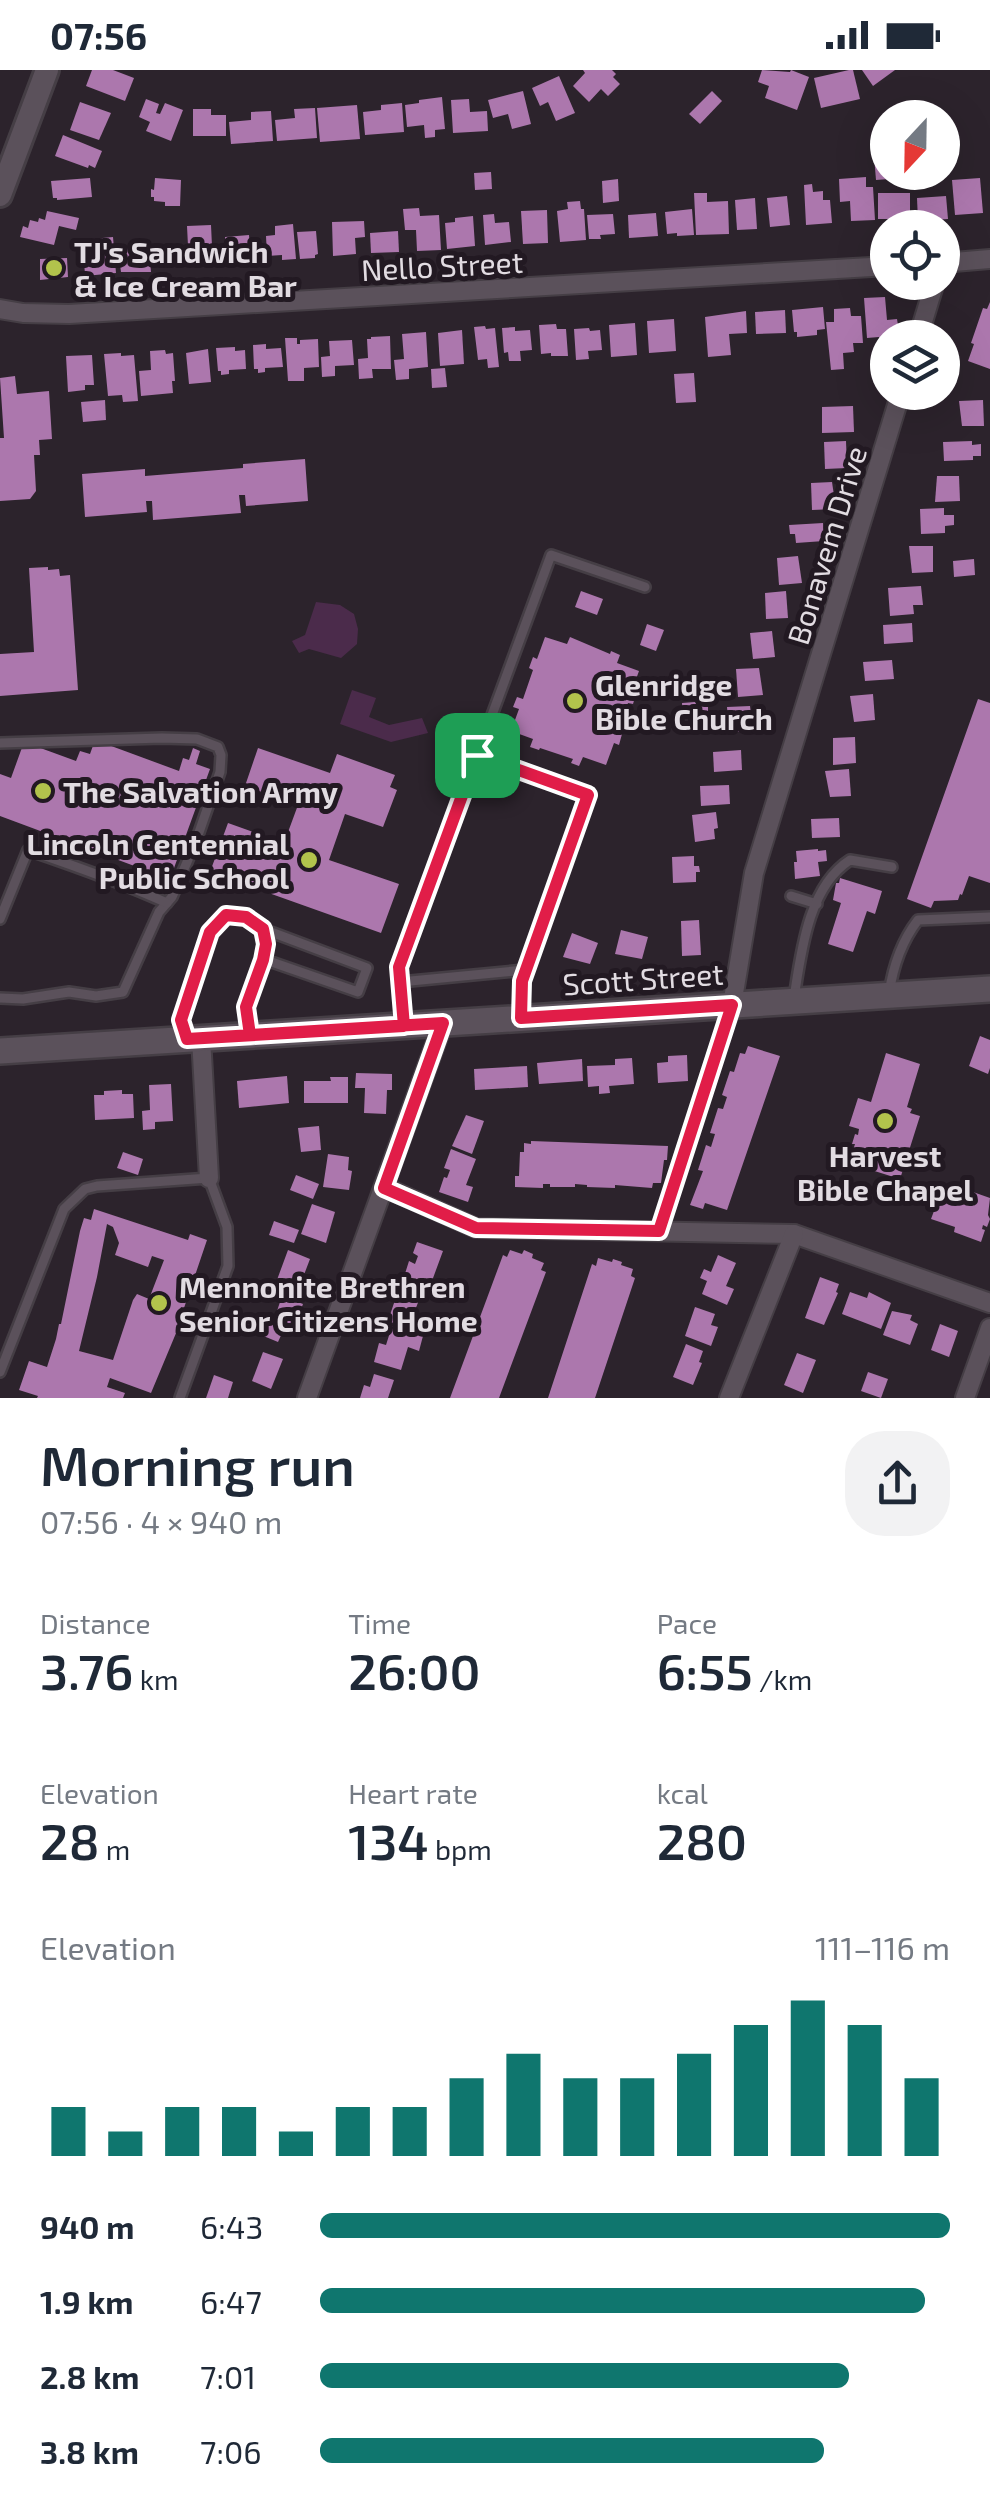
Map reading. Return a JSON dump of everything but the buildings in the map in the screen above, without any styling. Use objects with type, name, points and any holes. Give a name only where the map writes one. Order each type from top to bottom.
[{"type":"main road","name":"Scott Street","points":[[0,1051],[990,988]]},
{"type":"street","points":[[0,196],[47,70]]},
{"type":"street","points":[[960,262],[990,259]]},
{"type":"street","name":"Nello Street","points":[[0,309],[69,314],[870,267]]},
{"type":"street","name":"Bonavem Drive","points":[[732,1005],[754,873],[895,410]]},
{"type":"street","points":[[307,1398],[443,1023]]},
{"type":"street","points":[[194,1039],[209,1178]]},
{"type":"street","points":[[384,1188],[476,1228],[794,1234],[990,1303]]},
{"type":"street","points":[[729,1398],[794,1234]]},
{"type":"street","points":[[965,1398],[990,1328]]},
{"type":"lane","points":[[404,1026],[399,967],[552,555],[645,588]]},
{"type":"lane","points":[[0,743],[197,739],[218,747],[221,756],[220,772],[196,841],[123,992],[0,998]]},
{"type":"lane","points":[[477,755],[588,795],[525,970],[521,1018]]},
{"type":"lane","points":[[0,918],[28,850],[120,882],[167,904]]},
{"type":"lane","points":[[794,1001],[804,938],[824,886],[850,860],[892,867]]},
{"type":"lane","points":[[792,896],[817,904]]},
{"type":"lane","points":[[194,1039],[181,1020],[210,932],[226,915],[246,917],[263,929],[367,968],[358,992],[263,960]]},
{"type":"lane","points":[[889,995],[892,971],[905,937],[918,920],[990,917]]},
{"type":"lane","points":[[250,1035],[246,1007],[263,960],[263,929]]},
{"type":"lane","points":[[400,982],[525,970]]},
{"type":"lane","points":[[659,1231],[732,1005]]},
{"type":"lane","points":[[0,1372],[64,1209],[74,1199],[96,1186],[209,1178],[227,1227],[228,1266],[180,1398]]},
{"type":"shaded area","points":[[316,602],[340,605],[354,614],[357,644],[341,658],[309,649],[299,653],[292,641],[305,635]]},
{"type":"shaded area","points":[[352,690],[376,698],[369,717],[389,725],[422,718],[428,733],[391,742],[340,724]]},
{"type":"place","name":"TJ's Sandwich & Ice Cream Bar","points":[[54,268]]},
{"type":"place","name":"Glenridge Bible Church","points":[[575,701]]},
{"type":"place","name":"The Salvation Army","points":[[43,791]]},
{"type":"place","name":"Lincoln Centennial Public School","points":[[309,860]]},
{"type":"place","name":"Harvest Bible Chapel","points":[[885,1121]]},
{"type":"place","name":"Mennonite Brethren Senior Citizens Home","points":[[159,1303]]},
{"type":"route","points":[[477,755],[399,967],[404,1026],[187,1039],[181,1020],[210,932],[226,915],[246,917],[263,929],[266,944],[246,1007],[250,1035],[404,1026],[443,1023],[384,1188],[476,1228],[659,1231],[732,1005],[521,1018],[522,981],[588,795],[477,755]]}]
